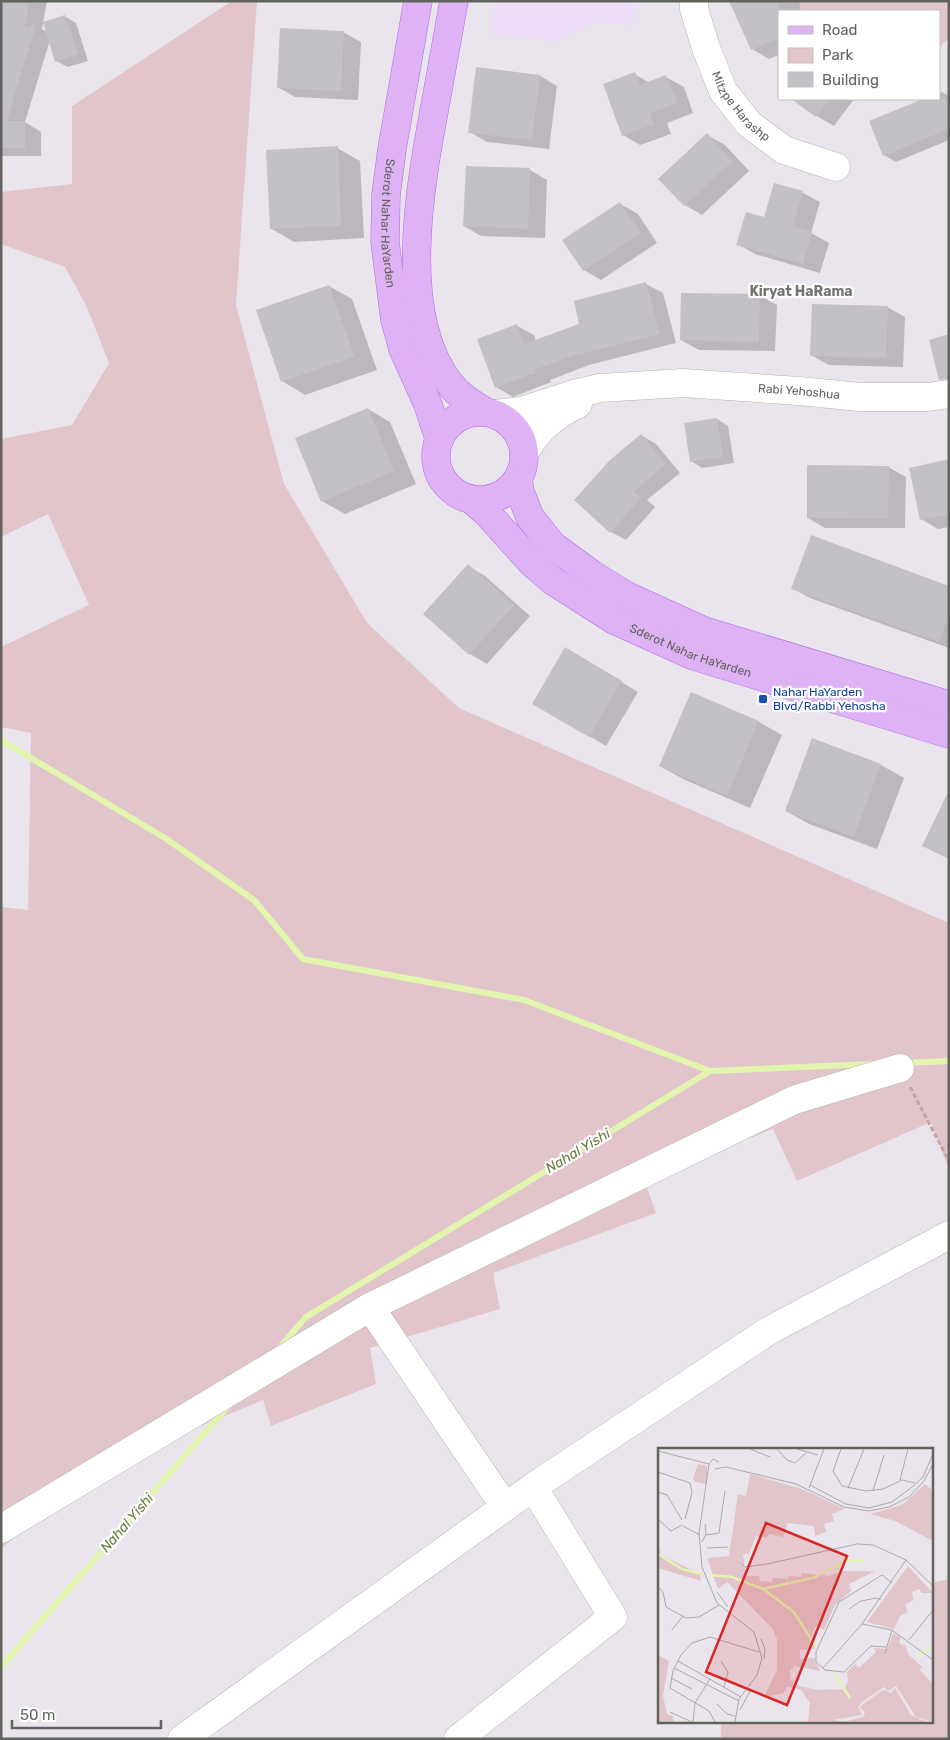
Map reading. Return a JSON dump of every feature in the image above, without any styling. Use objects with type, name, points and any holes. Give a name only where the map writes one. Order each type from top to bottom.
[{"type":"main road","name":"Sderot Nahar HaYarden","points":[[418,1],[392,149],[386,195],[385,242],[395,320],[400,339],[413,375],[435,421],[439,438]]},
{"type":"main road","name":"Sderot Nahar HaYarden","points":[[454,1],[422,173],[416,251],[418,288],[421,315],[437,363],[450,384],[465,400],[491,413]]},
{"type":"main road","points":[[472,412],[491,413],[506,421],[516,430],[522,442],[521,466],[510,488],[498,496],[486,500],[472,500],[448,488],[440,477],[436,464],[436,451],[439,438],[447,426],[458,417],[472,412]]},
{"type":"main road","name":"Sderot Nahar HaYarden","points":[[521,466],[520,492],[530,518],[552,544],[578,565],[627,596],[704,631],[949,705]]},
{"type":"main road","name":"Sderot Nahar HaYarden","points":[[472,500],[553,581],[614,620],[694,656],[949,734]]},
{"type":"street","name":"Mitzpe Harashp","points":[[694,1],[694,9],[706,48],[723,91],[749,124],[784,150],[836,167]]},
{"type":"street","name":"Rabi Yehoshua","points":[[491,413],[520,411],[600,388],[683,383],[860,397],[928,398],[949,394]]},
{"type":"street","name":"Rabi Yehoshua","points":[[521,466],[532,438],[566,410],[590,398],[616,390],[649,385]]},
{"type":"street","points":[[1,1529],[370,1307],[794,1100],[900,1068]]},
{"type":"street","points":[[182,1739],[533,1487],[770,1330],[949,1235]]},
{"type":"street","points":[[370,1307],[505,1507]]},
{"type":"street","points":[[458,1739],[613,1617],[533,1487]]},
{"type":"path","points":[[900,1068],[949,1161]]},
{"type":"shaded area","points":[[493,1],[637,1],[633,25],[594,22],[558,42],[492,33]]},
{"type":"green space","points":[[232,1],[257,1],[236,305],[284,484],[367,623],[459,708],[949,923],[949,1170],[931,1122],[797,1181],[773,1129],[644,1179],[656,1213],[493,1273],[500,1309],[370,1348],[376,1384],[271,1426],[263,1400],[93,1470],[1,1549],[1,907],[28,910],[31,733],[1,727],[1,647],[89,605],[48,514],[1,537],[1,439],[72,425],[109,363],[86,305],[65,267],[1,244],[1,192],[72,184],[72,106]]},
{"type":"green space","points":[[797,1],[949,1],[949,39],[940,46],[940,10],[802,10]]},
{"type":"green space","points":[[949,1579],[949,1739],[721,1739],[721,1722],[932,1722],[932,1583]]},
{"type":"building","points":[[1,1],[29,4],[25,27],[36,24],[7,121],[25,121],[25,148],[1,148]]},
{"type":"building","points":[[729,1],[779,1],[778,38],[751,50]]},
{"type":"building","points":[[65,15],[78,54],[55,62],[43,22]]},
{"type":"building","points":[[280,28],[344,31],[341,91],[277,88]]},
{"type":"building","points":[[476,67],[540,75],[532,140],[468,133]]},
{"type":"building","points":[[635,72],[640,85],[666,75],[677,103],[650,113],[654,124],[622,136],[603,84]]},
{"type":"building","points":[[945,99],[949,108],[949,129],[883,156],[869,121],[921,100]]},
{"type":"building","points":[[792,100],[829,100],[816,117]]},
{"type":"building","points":[[707,133],[733,161],[684,206],[658,179]]},
{"type":"building","points":[[338,146],[341,226],[270,229],[266,150]]},
{"type":"building","points":[[466,166],[530,168],[528,229],[463,226]]},
{"type":"building","points":[[774,183],[803,191],[793,226],[812,232],[803,264],[736,245],[746,212],[764,217]]},
{"type":"building","points":[[620,202],[641,233],[583,271],[562,240]]},
{"type":"building","points":[[646,282],[660,334],[572,356],[534,370],[535,373],[495,388],[477,339],[517,324],[524,344],[579,324],[574,301]]},
{"type":"building","points":[[329,285],[355,357],[281,382],[256,310]]},
{"type":"building","points":[[681,293],[760,294],[759,342],[680,340]]},
{"type":"building","points":[[812,304],[888,306],[886,358],[810,356]]},
{"type":"building","points":[[949,334],[949,379],[939,380],[929,340]]},
{"type":"building","points":[[368,408],[394,471],[321,502],[295,438]]},
{"type":"building","points":[[717,418],[723,457],[690,462],[684,423]]},
{"type":"building","points":[[641,434],[666,464],[634,491],[641,498],[610,533],[574,500],[610,460]]},
{"type":"building","points":[[949,459],[949,514],[920,520],[909,468]]},
{"type":"building","points":[[807,465],[889,466],[888,519],[807,518]]},
{"type":"building","points":[[811,535],[949,586],[949,616],[939,642],[791,589]]},
{"type":"building","points":[[468,564],[514,605],[469,655],[423,614]]},
{"type":"building","points":[[565,647],[622,681],[589,737],[532,704]]},
{"type":"building","points":[[691,692],[759,721],[727,796],[659,766]]},
{"type":"building","points":[[812,738],[881,764],[854,837],[785,811]]},
{"type":"building","points":[[949,790],[949,859],[922,846]]},
{"type":"waterway","points":[[1,740],[165,838],[254,900],[303,959],[524,1000],[710,1071]]},
{"type":"waterway","name":"Nahal Yishi","points":[[903,1063],[949,1061]]},
{"type":"waterway","name":"Nahal Yishi","points":[[279,1348],[306,1317],[710,1071],[871,1064]]},
{"type":"waterway","name":"Nahal Yishi","points":[[1,1667],[230,1404]]},
{"type":"place","name":"Nahar HaYarden Blvd/Rabbi Yehosha","points":[[763,699]]},
{"type":"district","name":"Kiryat HaRama","points":[[801,291]]}]
